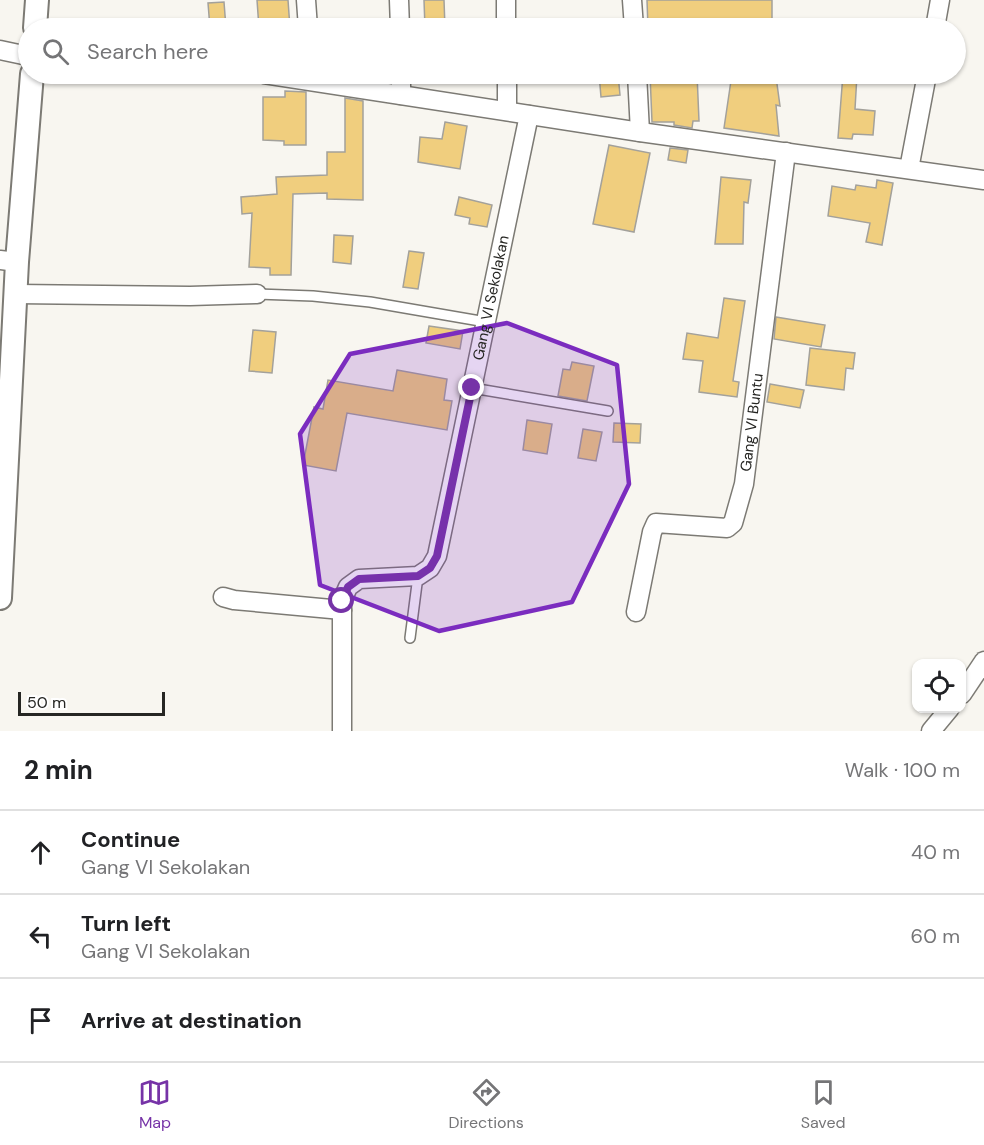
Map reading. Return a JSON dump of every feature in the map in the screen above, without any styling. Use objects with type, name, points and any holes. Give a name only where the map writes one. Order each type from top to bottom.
[{"type":"street","points":[[36,18],[37,0]]},
{"type":"street","points":[[306,0],[307,18]]},
{"type":"street","points":[[399,0],[400,18]]},
{"type":"street","points":[[506,0],[507,18]]},
{"type":"street","points":[[632,0],[633,18]]},
{"type":"street","points":[[937,18],[940,0]]},
{"type":"street","points":[[0,50],[18,54]]},
{"type":"street","points":[[0,598],[16,294],[9,261],[31,84]]},
{"type":"street","points":[[346,84],[401,95],[640,132],[984,180]]},
{"type":"street","points":[[401,84],[401,95]]},
{"type":"street","points":[[507,84],[507,111]]},
{"type":"street","points":[[638,84],[640,132]]},
{"type":"street","points":[[909,169],[925,84]]},
{"type":"street","name":"Gang VI Sekolakan","points":[[418,576],[430,568],[437,556],[529,115]]},
{"type":"street","name":"Gang VI Buntu","points":[[636,612],[652,532],[656,523],[726,528],[733,523],[744,484],[786,152]]},
{"type":"street","points":[[16,294],[190,297],[257,294]]},
{"type":"street","points":[[342,731],[342,601],[348,587],[359,579],[418,576]]},
{"type":"street","points":[[223,597],[342,610]]},
{"type":"street","points":[[966,688],[984,662]]},
{"type":"street","points":[[931,731],[946,713]]},
{"type":"lane","points":[[257,294],[313,296],[370,302],[486,322]]},
{"type":"lane","points":[[472,388],[608,411]]},
{"type":"lane","points":[[410,638],[418,576]]},
{"type":"highlighted area","points":[[507,323],[617,365],[629,484],[572,602],[439,631],[320,585],[300,434],[350,354]]},
{"type":"building","points":[[257,0],[288,0],[289,18],[258,18]]},
{"type":"building","points":[[424,0],[444,0],[445,18],[425,18]]},
{"type":"building","points":[[647,0],[772,0],[772,18],[648,18]]},
{"type":"building","points":[[224,2],[225,18],[209,18],[208,3]]},
{"type":"building","points":[[600,84],[619,84],[620,95],[601,97]]},
{"type":"building","points":[[650,84],[697,84],[699,121],[693,121],[692,128],[674,125],[674,122],[652,122]]},
{"type":"building","points":[[731,84],[777,84],[780,106],[776,105],[779,136],[724,128]]},
{"type":"building","points":[[842,84],[856,84],[855,109],[875,111],[873,135],[853,134],[852,139],[838,138]]},
{"type":"building","points":[[285,91],[306,92],[306,145],[284,145],[284,141],[263,140],[263,97],[285,97]]},
{"type":"building","points":[[345,98],[363,101],[363,200],[327,199],[327,193],[293,194],[291,275],[270,275],[270,268],[249,267],[252,213],[242,214],[241,197],[277,194],[276,177],[327,175],[327,152],[345,152]]},
{"type":"building","points":[[445,122],[467,126],[460,169],[418,162],[420,137],[442,139]]},
{"type":"building","points":[[609,145],[650,153],[634,232],[593,224]]},
{"type":"building","points":[[670,148],[688,150],[686,163],[668,160]]},
{"type":"building","points":[[721,177],[751,180],[748,203],[744,202],[743,244],[715,244]]},
{"type":"building","points":[[877,180],[893,183],[882,245],[866,242],[870,223],[828,216],[832,186],[855,190],[856,185],[876,188]]},
{"type":"building","points":[[459,197],[492,205],[487,227],[469,224],[470,218],[455,215]]},
{"type":"building","points":[[334,235],[353,236],[351,264],[333,262]]},
{"type":"building","points":[[409,251],[424,253],[418,289],[403,287]]},
{"type":"building","points":[[724,298],[745,301],[733,381],[739,382],[737,397],[699,392],[703,361],[683,359],[687,333],[718,338]]},
{"type":"building","points":[[776,317],[825,325],[821,347],[774,339]]},
{"type":"building","points":[[429,326],[463,331],[460,349],[426,343]]},
{"type":"building","points":[[253,330],[276,332],[272,373],[249,371]]},
{"type":"building","points":[[810,348],[855,353],[853,369],[846,368],[844,390],[806,385]]},
{"type":"building","points":[[572,362],[594,366],[587,401],[558,396],[563,369],[570,370]]},
{"type":"building","points":[[397,370],[447,379],[444,400],[452,401],[447,430],[347,413],[336,471],[303,465],[314,407],[323,409],[328,380],[393,391]]},
{"type":"building","points":[[770,384],[804,390],[800,408],[767,402]]},
{"type":"building","points":[[527,420],[552,424],[547,454],[523,450]]},
{"type":"building","points":[[614,423],[641,424],[640,443],[613,442]]},
{"type":"building","points":[[583,429],[602,432],[596,461],[578,458]]},
{"type":"route","points":[[342,601],[348,587],[359,579],[418,576],[430,568],[437,556],[472,388]]}]
